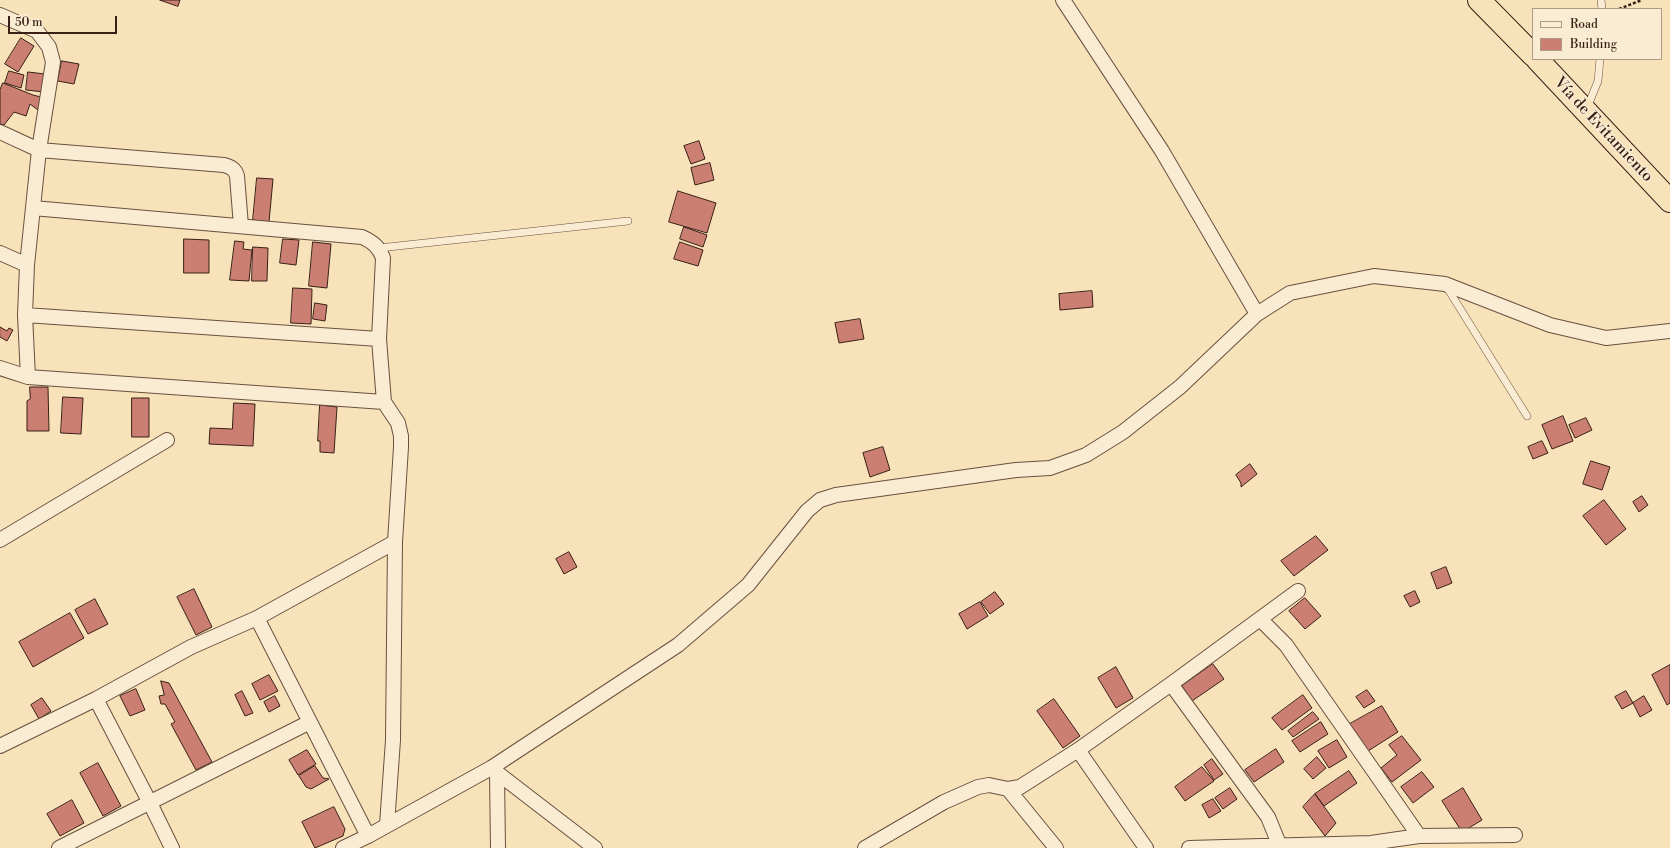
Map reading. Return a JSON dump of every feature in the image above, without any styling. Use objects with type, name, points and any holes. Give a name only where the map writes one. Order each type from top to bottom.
[{"type":"highway","points":[[1479,0],[1532,54]]},
{"type":"highway","name":"Vía de Evitamiento","points":[[1538,60],[1670,201]]},
{"type":"street","points":[[1063,0],[1162,151],[1257,314]]},
{"type":"street","points":[[0,15],[36,31],[49,47],[52,56],[53,71],[39,150],[27,265],[25,315],[28,377]]},
{"type":"street","points":[[0,132],[39,150],[224,165],[230,167],[235,170],[237,176],[241,226]]},
{"type":"street","points":[[33,208],[362,237],[370,240],[379,248],[383,258],[379,339],[384,402],[398,423],[401,436],[395,542],[393,740],[387,825]]},
{"type":"street","points":[[0,252],[27,265]]},
{"type":"street","points":[[343,848],[494,771],[678,645],[748,585],[807,511],[820,500],[836,495],[1016,470],[1050,468],[1086,456],[1124,432],[1180,387],[1257,314],[1290,293],[1374,276],[1445,284],[1550,325],[1606,338],[1670,330]]},
{"type":"street","points":[[25,315],[379,339]]},
{"type":"street","points":[[0,368],[28,377],[384,402]]},
{"type":"street","points":[[0,540],[167,440]]},
{"type":"street","points":[[0,746],[96,699],[191,647],[257,618],[395,542]]},
{"type":"street","points":[[865,848],[944,802],[978,787],[989,785],[1008,789],[1020,787],[1078,750],[1298,591]]},
{"type":"street","points":[[257,618],[368,836]]},
{"type":"street","points":[[1260,619],[1286,644],[1419,836]]},
{"type":"street","points":[[1171,684],[1268,817],[1279,844]]},
{"type":"street","points":[[96,699],[172,848]]},
{"type":"street","points":[[59,848],[310,722]]},
{"type":"street","points":[[1078,750],[1146,848]]},
{"type":"street","points":[[494,771],[498,848]]},
{"type":"street","points":[[494,771],[595,848]]},
{"type":"street","points":[[1008,789],[1056,848]]},
{"type":"street","points":[[1188,848],[1279,844],[1370,843],[1419,836],[1515,835]]},
{"type":"lane","points":[[1586,112],[1598,81],[1600,60]]},
{"type":"lane","points":[[379,248],[628,221]]},
{"type":"lane","points":[[1445,284],[1527,416]]},
{"type":"path","points":[[1622,8],[1642,0]]},
{"type":"building","points":[[160,0],[180,0],[178,6]]},
{"type":"building","points":[[21,38],[34,46],[18,72],[5,64]]},
{"type":"building","points":[[62,61],[79,64],[74,84],[58,81]]},
{"type":"building","points":[[9,71],[24,75],[21,88],[5,83]]},
{"type":"building","points":[[28,72],[45,74],[44,92],[26,90]]},
{"type":"building","points":[[3,83],[41,97],[38,110],[30,104],[26,116],[14,112],[4,125],[0,124],[0,90]]},
{"type":"building","points":[[699,141],[705,159],[691,164],[684,146]]},
{"type":"building","points":[[710,163],[714,180],[695,185],[691,168]]},
{"type":"building","points":[[257,178],[273,179],[269,222],[253,220]]},
{"type":"building","points":[[678,191],[716,203],[707,233],[669,222]]},
{"type":"building","points":[[684,227],[707,235],[703,247],[680,239]]},
{"type":"building","points":[[184,239],[209,240],[209,273],[184,273]]},
{"type":"building","points":[[283,239],[299,240],[296,265],[280,263]]},
{"type":"building","points":[[235,241],[244,242],[243,249],[252,250],[249,281],[230,280]]},
{"type":"building","points":[[313,242],[331,244],[327,288],[309,286]]},
{"type":"building","points":[[680,242],[703,250],[698,266],[674,259]]},
{"type":"building","points":[[253,247],[268,248],[267,281],[252,281]]},
{"type":"building","points":[[293,288],[312,289],[311,324],[291,323]]},
{"type":"building","points":[[1092,291],[1093,307],[1060,310],[1059,294]]},
{"type":"building","points":[[315,303],[327,305],[325,321],[313,319]]},
{"type":"building","points":[[860,319],[864,339],[839,343],[835,323]]},
{"type":"building","points":[[0,327],[7,331],[9,328],[13,330],[7,341],[0,337]]},
{"type":"building","points":[[30,387],[48,387],[49,431],[27,431],[27,401],[30,399]]},
{"type":"building","points":[[63,397],[83,398],[81,434],[61,433]]},
{"type":"building","points":[[132,398],[149,398],[149,437],[132,437]]},
{"type":"building","points":[[234,403],[255,404],[253,446],[209,444],[210,428],[232,429]]},
{"type":"building","points":[[320,405],[337,407],[334,453],[320,452],[320,441],[318,441]]},
{"type":"building","points":[[1563,416],[1573,441],[1552,449],[1542,425]]},
{"type":"building","points":[[1586,418],[1592,430],[1575,438],[1569,425]]},
{"type":"building","points":[[1542,441],[1548,453],[1533,459],[1528,447]]},
{"type":"building","points":[[883,447],[890,470],[870,477],[863,453]]},
{"type":"building","points":[[1591,461],[1610,467],[1602,490],[1583,484]]},
{"type":"building","points":[[1250,464],[1257,474],[1241,487],[1241,483],[1236,475]]},
{"type":"building","points":[[1642,496],[1648,505],[1639,512],[1633,502]]},
{"type":"building","points":[[1604,500],[1626,529],[1606,545],[1583,516]]},
{"type":"building","points":[[1316,536],[1328,550],[1294,576],[1281,561]]},
{"type":"building","points":[[569,552],[577,567],[564,574],[556,559]]},
{"type":"building","points":[[1446,567],[1452,583],[1437,589],[1431,573]]},
{"type":"building","points":[[194,589],[212,627],[196,635],[177,597]]},
{"type":"building","points":[[1415,591],[1420,602],[1410,607],[1404,596]]},
{"type":"building","points":[[995,592],[1004,604],[990,614],[981,602]]},
{"type":"building","points":[[1305,598],[1321,616],[1305,629],[1289,611]]},
{"type":"building","points":[[95,599],[108,624],[88,634],[75,610]]},
{"type":"building","points":[[980,602],[988,616],[967,629],[959,614]]},
{"type":"building","points":[[70,613],[84,638],[33,667],[19,642]]},
{"type":"building","points":[[1213,664],[1224,679],[1192,701],[1182,686]]},
{"type":"building","points":[[1670,665],[1670,703],[1667,705],[1652,675]]},
{"type":"building","points":[[1116,667],[1133,698],[1116,708],[1098,678]]},
{"type":"building","points":[[269,675],[278,691],[260,700],[252,684]]},
{"type":"building","points":[[161,681],[169,683],[212,762],[196,770],[171,724],[175,722],[165,704],[161,704],[159,696],[164,695]]},
{"type":"building","points":[[136,689],[145,710],[130,716],[120,696]]},
{"type":"building","points":[[1367,690],[1375,701],[1364,708],[1356,697]]},
{"type":"building","points":[[242,691],[253,713],[245,716],[235,695]]},
{"type":"building","points":[[1626,691],[1633,703],[1622,709],[1615,697]]},
{"type":"building","points":[[1303,695],[1312,708],[1282,730],[1272,718]]},
{"type":"building","points":[[275,696],[280,706],[269,712],[264,702]]},
{"type":"building","points":[[1644,696],[1652,710],[1640,717],[1633,703]]},
{"type":"building","points":[[42,698],[51,711],[39,719],[31,705]]},
{"type":"building","points":[[1054,699],[1080,736],[1063,748],[1037,711]]},
{"type":"building","points":[[1382,706],[1398,732],[1368,751],[1348,725]]},
{"type":"building","points":[[1313,712],[1319,719],[1293,737],[1288,731]]},
{"type":"building","points":[[1321,722],[1328,734],[1300,752],[1292,741]]},
{"type":"building","points":[[1402,736],[1421,760],[1392,782],[1381,768],[1397,755],[1389,745]]},
{"type":"building","points":[[1337,740],[1347,757],[1329,768],[1318,751]]},
{"type":"building","points":[[1276,749],[1284,762],[1254,782],[1245,770]]},
{"type":"building","points":[[307,750],[316,764],[298,775],[289,760]]},
{"type":"building","points":[[1317,757],[1326,768],[1313,779],[1304,769]]},
{"type":"building","points":[[1212,759],[1223,774],[1214,780],[1204,765]]},
{"type":"building","points":[[98,763],[121,806],[103,816],[80,773]]},
{"type":"building","points":[[315,766],[323,778],[329,779],[311,789],[306,787],[299,776]]},
{"type":"building","points":[[1202,767],[1214,781],[1185,801],[1175,787]]},
{"type":"building","points":[[1349,771],[1357,783],[1324,806],[1315,794]]},
{"type":"building","points":[[1422,772],[1434,787],[1413,803],[1401,787]]},
{"type":"building","points":[[1230,788],[1237,799],[1223,809],[1215,798]]},
{"type":"building","points":[[1463,788],[1482,820],[1462,832],[1442,801]]},
{"type":"building","points":[[1315,794],[1336,823],[1325,836],[1303,807]]},
{"type":"building","points":[[1213,799],[1221,811],[1209,818],[1202,805]]},
{"type":"building","points":[[72,800],[84,823],[60,836],[47,814]]},
{"type":"building","points":[[334,807],[345,829],[343,836],[315,848],[302,822]]}]
